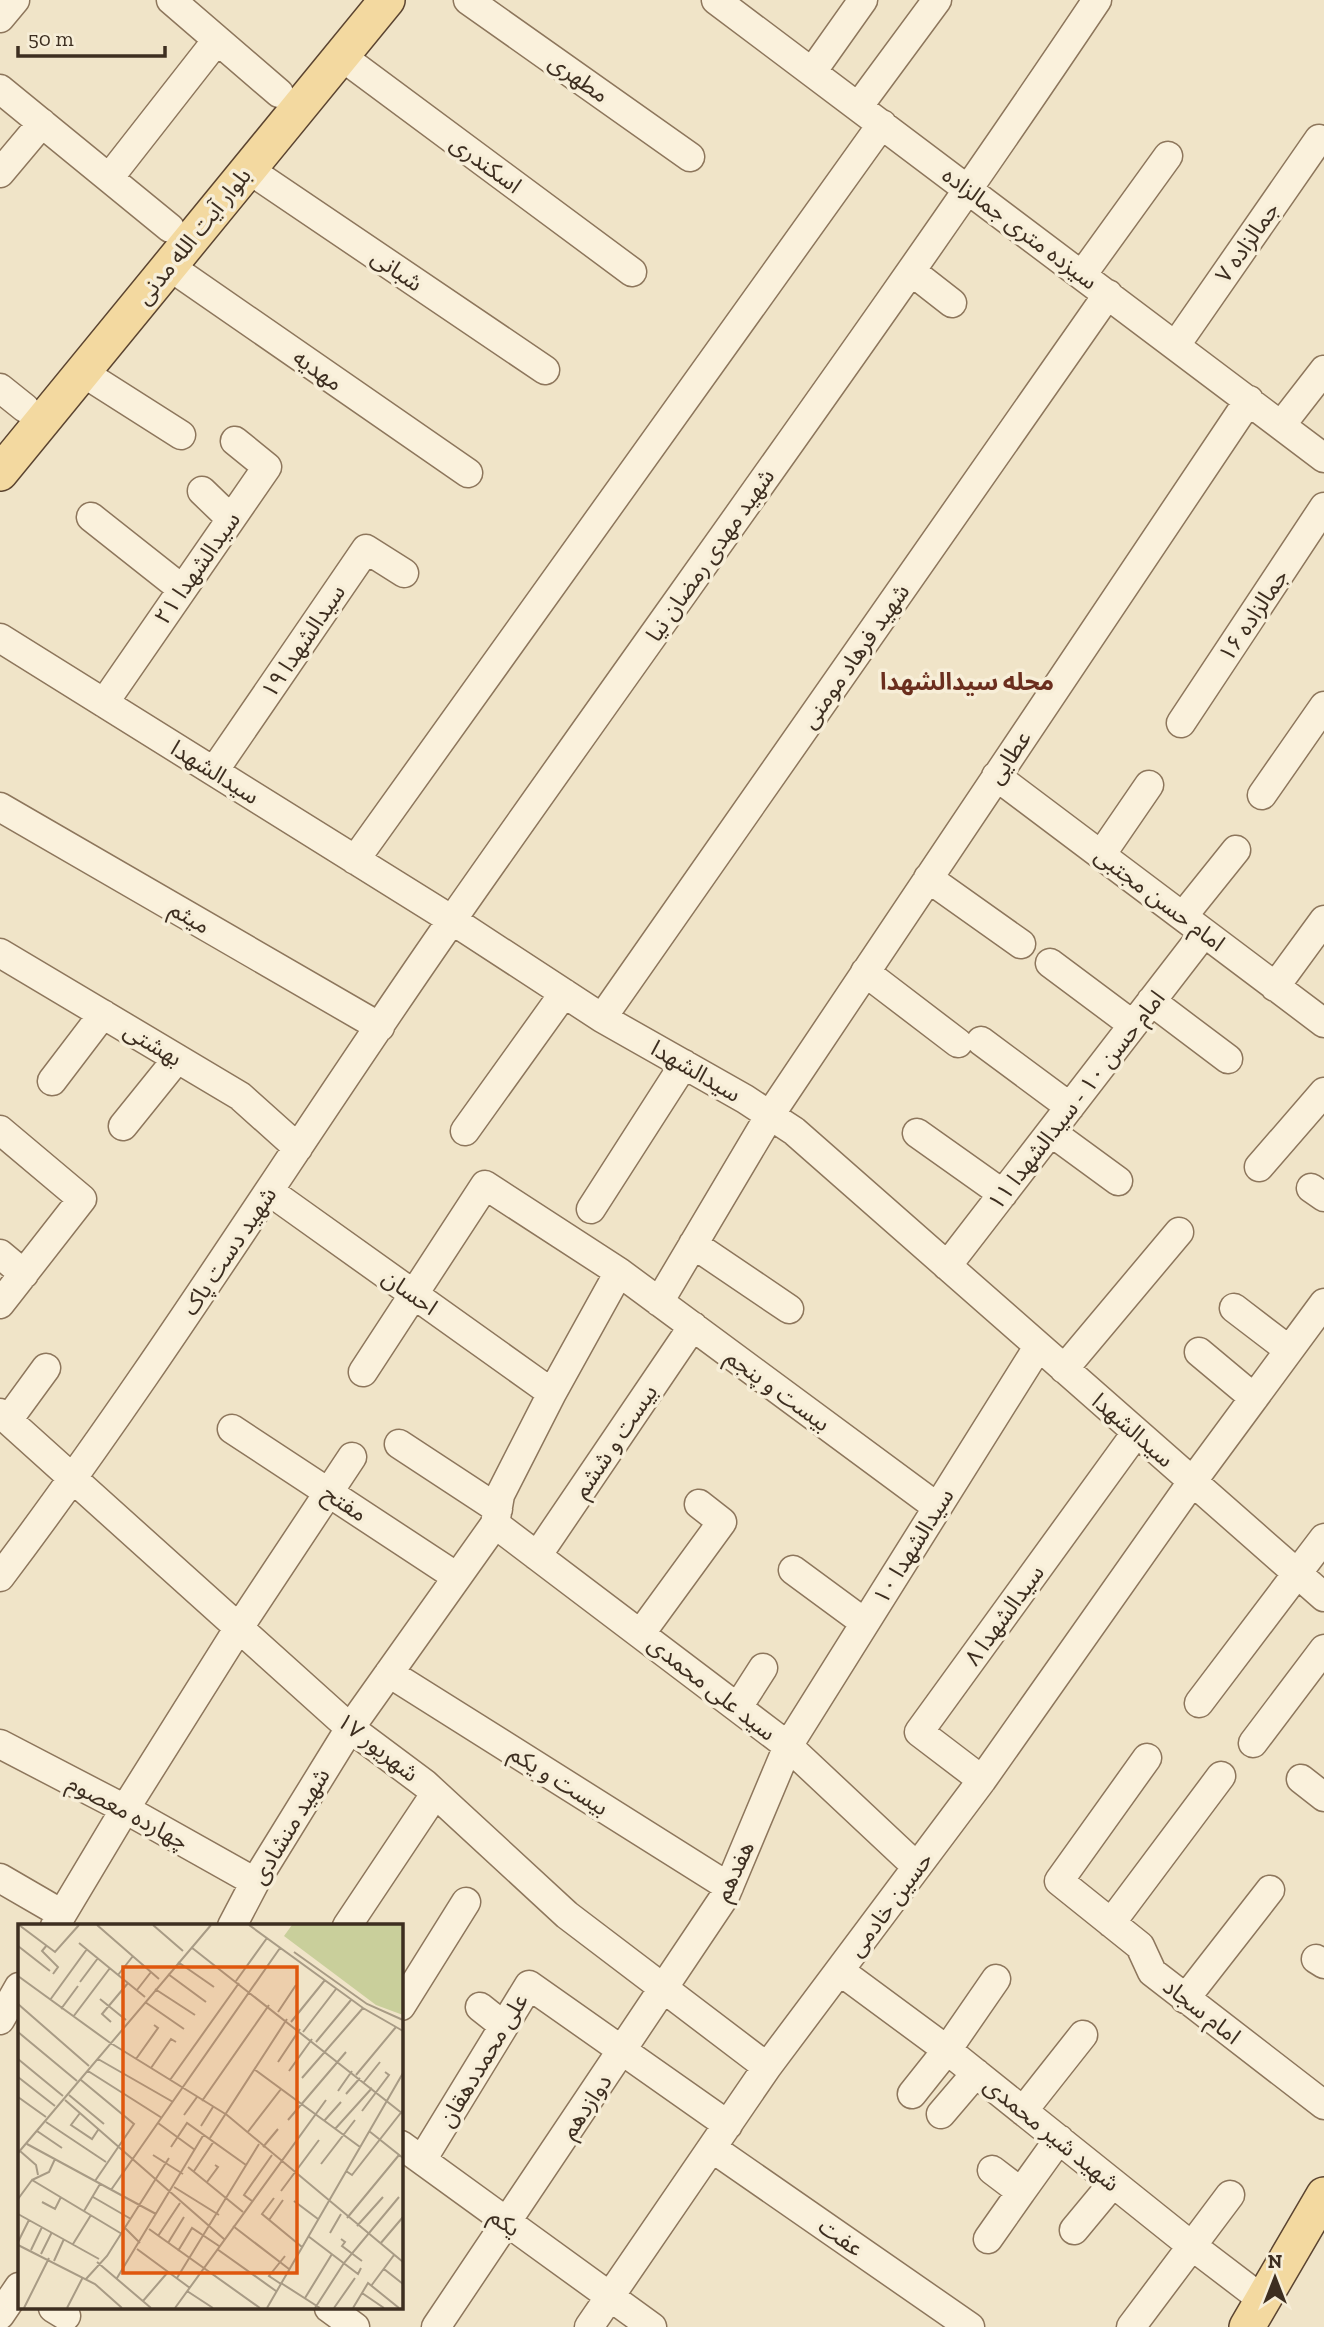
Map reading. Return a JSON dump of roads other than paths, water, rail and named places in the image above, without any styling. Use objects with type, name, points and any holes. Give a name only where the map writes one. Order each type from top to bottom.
[{"type":"main road","name":"بلوار آیت الله مدنی","points":[[0,439],[12,398],[170,228],[358,0]]},
{"type":"main road","name":"بلوار آیت الله مدنی","points":[[0,473],[387,0]]},
{"type":"main road","points":[[1255,2314],[1324,2195]]},
{"type":"street","points":[[0,18],[15,0]]},
{"type":"street","name":"مطهری","points":[[468,0],[690,157]]},
{"type":"street","name":"سیزده متری جمالزاده","points":[[716,0],[1324,458]]},
{"type":"street","points":[[812,72],[863,0]]},
{"type":"street","points":[[858,107],[937,0]]},
{"type":"street","name":"شهید مهدی رمضان نیا","points":[[452,920],[969,190],[1097,0]]},
{"type":"street","points":[[177,2],[279,93]]},
{"type":"street","points":[[109,178],[217,40]]},
{"type":"street","name":"اسکندری","points":[[341,56],[632,272]]},
{"type":"street","points":[[0,89],[170,228]]},
{"type":"street","points":[[0,173],[42,123]]},
{"type":"street","points":[[355,860],[881,124]]},
{"type":"street","name":"جمالزاده ۷","points":[[1176,345],[1319,139]]},
{"type":"street","points":[[1082,275],[1168,156]]},
{"type":"street","name":"شبانی","points":[[248,169],[545,370]]},
{"type":"street","name":"مهدیه","points":[[169,266],[468,473]]},
{"type":"street","points":[[911,271],[952,303]]},
{"type":"street","name":"شهید فرهاد مومنی","points":[[602,1018],[1108,294]]},
{"type":"street","points":[[1282,424],[1324,370]]},
{"type":"street","points":[[82,372],[181,435]]},
{"type":"street","name":"عطایی","points":[[659,1302],[769,1115],[1249,400]]},
{"type":"street","name":"سیدالشهدا ۲۱","points":[[104,703],[267,467],[235,441]]},
{"type":"street","points":[[202,491],[231,519]]},
{"type":"street","name":"جمالزاده ۱۶","points":[[1181,723],[1324,508]]},
{"type":"street","points":[[91,517],[182,589]]},
{"type":"street","name":"سیدالشهدا ۱۹","points":[[214,772],[366,549],[404,573]]},
{"type":"street","name":"سیدالشهدا","points":[[0,638],[452,920],[602,1018],[794,1130],[1324,1597]]},
{"type":"street","points":[[1262,795],[1324,706]]},
{"type":"street","name":"امام حسن مجتبی","points":[[996,776],[1324,1023]]},
{"type":"street","points":[[1101,855],[1149,785]]},
{"type":"street","name":"میثم","points":[[0,807],[380,1027]]},
{"type":"street","name":"امام حسن ۱۰ - سیدالشهدا ۱۱","points":[[947,1266],[1151,1002],[1236,850]]},
{"type":"street","points":[[928,878],[1021,944]]},
{"type":"street","name":"شهید دست پاک","points":[[0,1577],[74,1479],[452,920]]},
{"type":"street","points":[[1275,986],[1324,920]]},
{"type":"street","name":"بهشتی","points":[[0,953],[240,1097],[298,1148]]},
{"type":"street","points":[[1050,962],[1133,1025]]},
{"type":"street","points":[[865,972],[1070,1107]]},
{"type":"street","points":[[466,1131],[564,993]]},
{"type":"street","points":[[1151,1002],[1228,1059]]},
{"type":"street","points":[[52,1081],[103,1014]]},
{"type":"street","points":[[123,1126],[177,1059]]},
{"type":"street","points":[[591,1209],[684,1064]]},
{"type":"street","points":[[1259,1167],[1324,1092]]},
{"type":"street","points":[[0,1130],[82,1199],[0,1304]]},
{"type":"street","points":[[1051,1132],[1118,1181]]},
{"type":"street","points":[[917,1133],[1003,1194]]},
{"type":"street","name":"بیست و پنجم","points":[[414,1295],[485,1185],[619,1272],[937,1507]]},
{"type":"street","name":"احسان","points":[[268,1192],[552,1393]]},
{"type":"street","points":[[1064,1369],[1179,1232]]},
{"type":"street","points":[[693,1244],[789,1309]]},
{"type":"street","points":[[0,1254],[24,1273]]},
{"type":"street","name":"شهید منشادی","points":[[233,1924],[255,1882],[350,1728],[457,1577],[496,1516],[500,1495],[552,1393],[619,1272]]},
{"type":"street","points":[[363,1372],[414,1295]]},
{"type":"street","name":"حسین خادمی","points":[[589,2327],[767,2067],[982,1780],[1192,1482],[1324,1303]]},
{"type":"street","points":[[1234,1308],[1289,1350]]},
{"type":"street","name":"بیست و ششم","points":[[537,1556],[693,1326]]},
{"type":"street","name":"سیدالشهدا ۱۰","points":[[788,1746],[1038,1346]]},
{"type":"street","points":[[1199,1352],[1254,1398]]},
{"type":"street","points":[[4,1416],[46,1368]]},
{"type":"street","name":"۱۷ شهریور","points":[[4,1416],[238,1629],[350,1728],[425,1784],[567,1915],[767,2067]]},
{"type":"street","name":"مفتح","points":[[232,1429],[457,1577]]},
{"type":"street","name":"سیدالشهدا ۸","points":[[982,1780],[919,1732],[1136,1433]]},
{"type":"street","name":"سید علی محمدی","points":[[399,1444],[496,1516],[537,1556],[788,1746],[917,1867]]},
{"type":"street","points":[[0,1878],[59,1920],[238,1629],[352,1457]]},
{"type":"street","points":[[641,1633],[722,1522],[699,1504]]},
{"type":"street","points":[[1199,1703],[1324,1538]]},
{"type":"street","points":[[793,1570],[865,1623]]},
{"type":"street","points":[[1253,1744],[1324,1649]]},
{"type":"street","points":[[738,1707],[763,1668]]},
{"type":"street","name":"بیست و یکم","points":[[388,1673],[729,1887]]},
{"type":"street","name":"چهارده معصوم","points":[[0,1744],[125,1809],[255,1882]]},
{"type":"street","name":"هفدهم","points":[[664,1988],[729,1887],[788,1746]]},
{"type":"street","name":"امام سجاد","points":[[1147,1758],[1059,1881],[1140,1946],[1152,1972],[1324,2105]]},
{"type":"street","points":[[1111,1923],[1221,1776]]},
{"type":"street","points":[[1301,1780],[1324,1797]]},
{"type":"street","points":[[348,1924],[435,1794]]},
{"type":"street","points":[[1185,1999],[1270,1890]]},
{"type":"street","points":[[402,2004],[466,1902]]},
{"type":"street","name":"شهید شیر محمدی","points":[[840,1971],[947,2050],[1191,2246],[1255,2314]]},
{"type":"street","points":[[912,2094],[947,2050],[996,1979]]},
{"type":"street","name":"علی محمددهقان","points":[[411,2152],[504,2026],[529,1985],[623,2049]]},
{"type":"street","name":"دوازدهم","points":[[436,2327],[664,1988]]},
{"type":"street","points":[[0,2020],[18,1991]]},
{"type":"street","points":[[480,2007],[504,2026]]},
{"type":"street","points":[[1023,2111],[1083,2035]]},
{"type":"street","name":"عفت","points":[[623,2049],[720,2136],[970,2327]]},
{"type":"street","points":[[941,2113],[976,2073]]},
{"type":"street","points":[[988,2239],[1059,2140]]},
{"type":"street","name":"یکم","points":[[411,2152],[652,2327]]},
{"type":"street","points":[[992,2170],[1021,2192]]},
{"type":"street","points":[[1074,2230],[1112,2183]]},
{"type":"street","points":[[1131,2327],[1230,2195]]},
{"type":"street","points":[[0,2315],[18,2288]]},
{"type":"district","name":"محله سیدالشهدا","points":[[967,681]]}]
